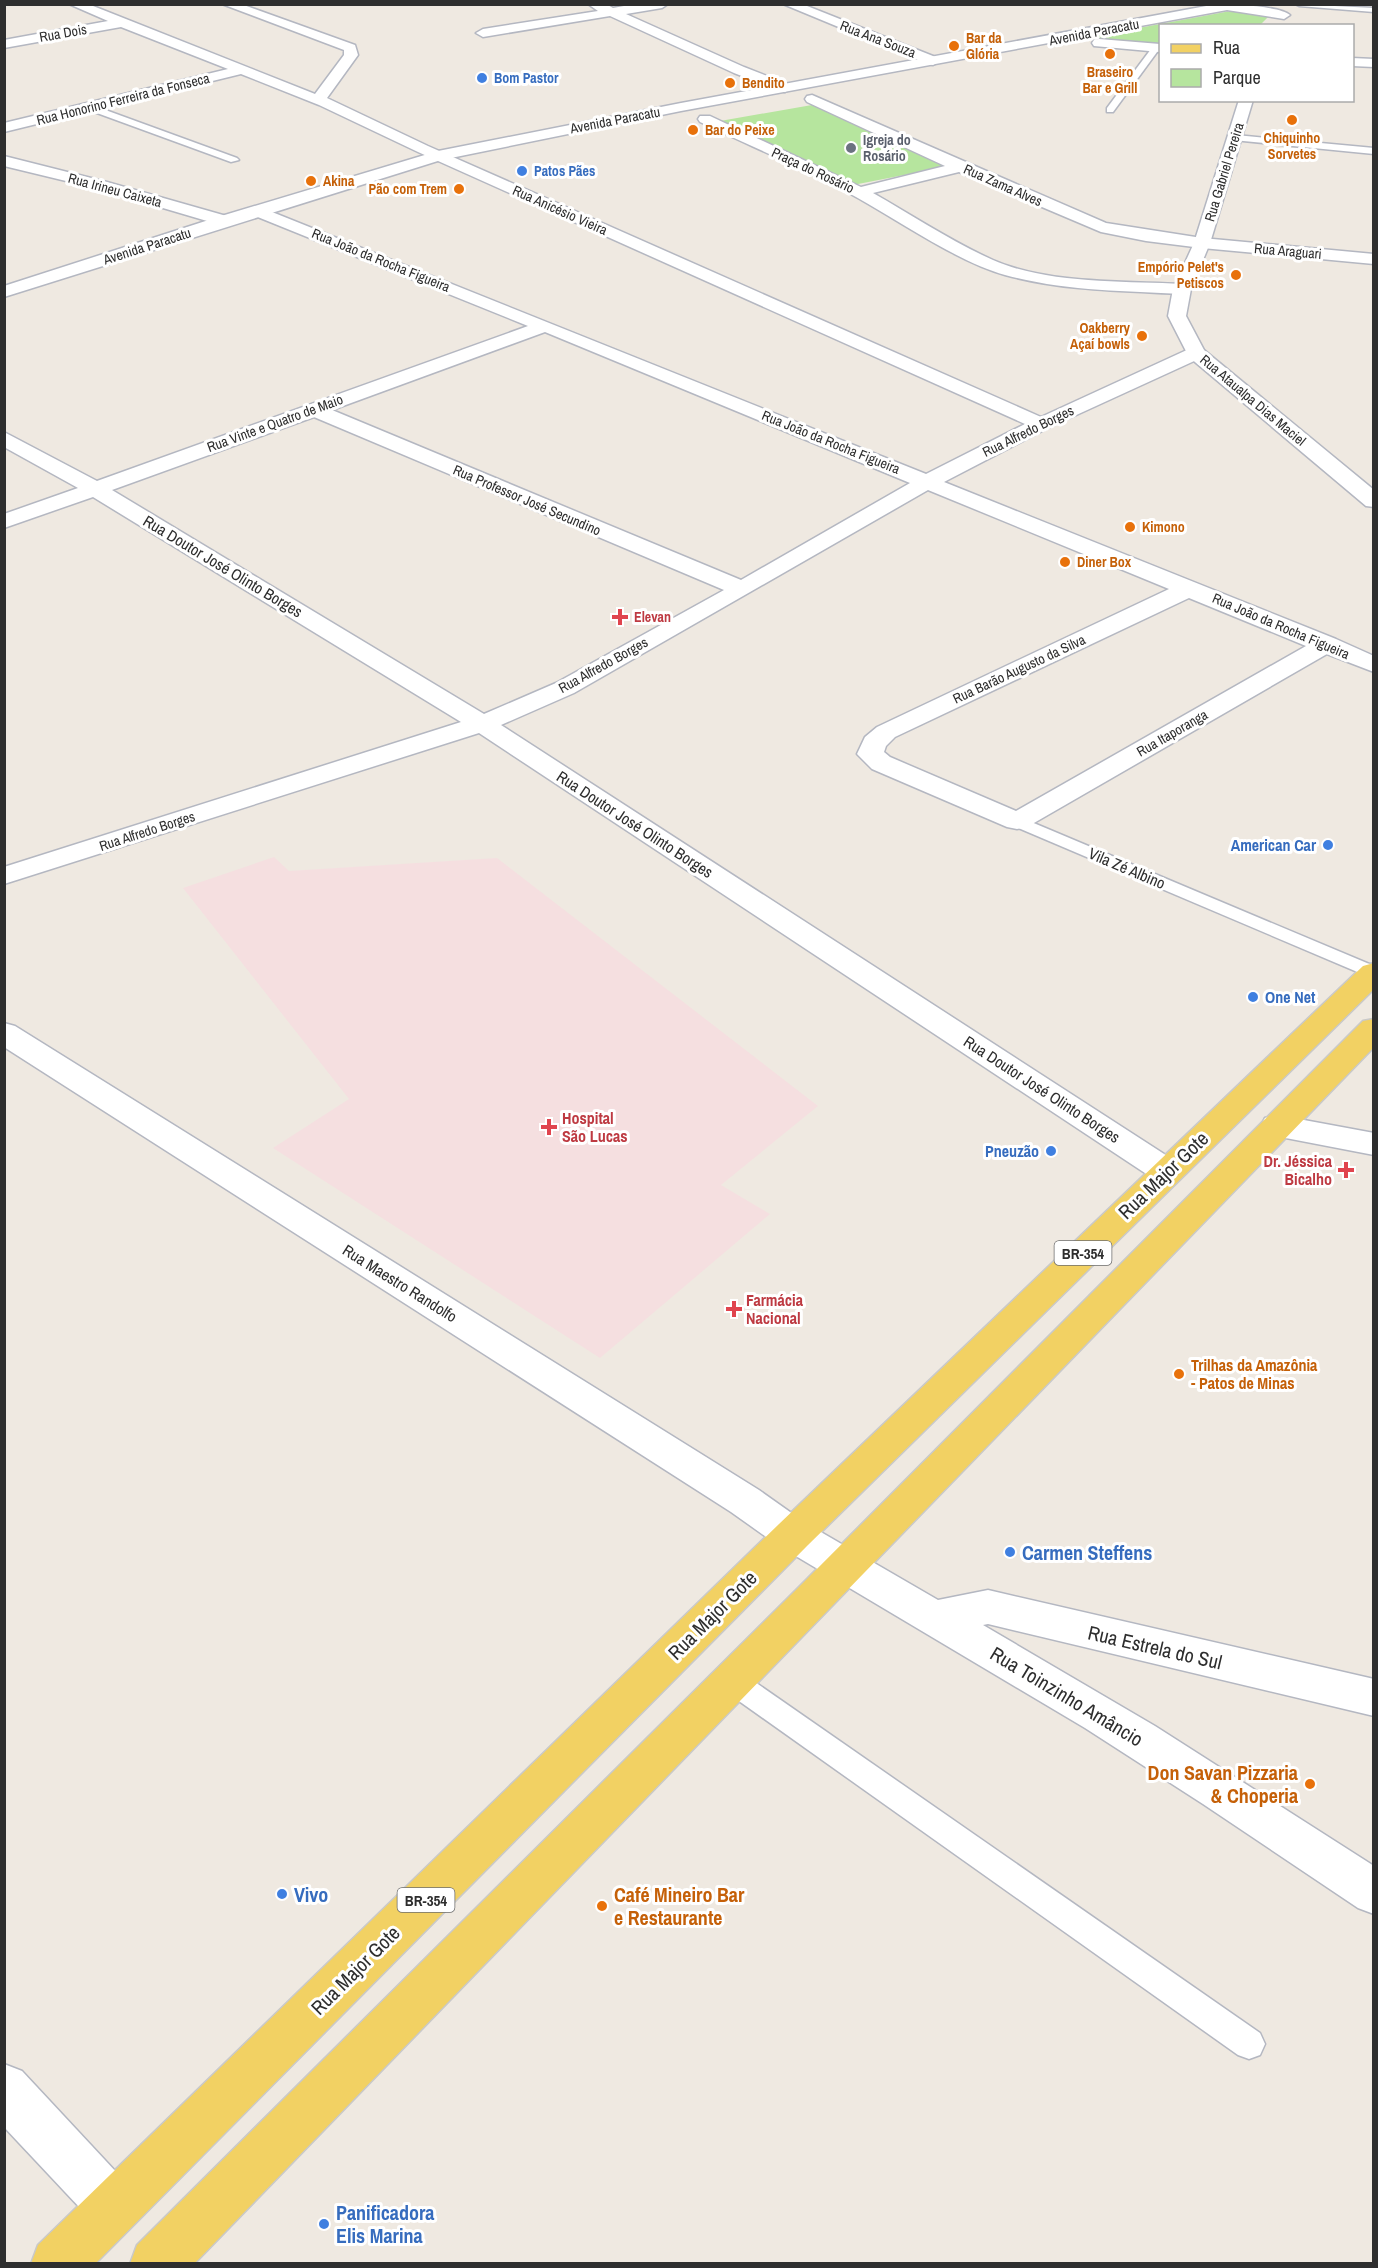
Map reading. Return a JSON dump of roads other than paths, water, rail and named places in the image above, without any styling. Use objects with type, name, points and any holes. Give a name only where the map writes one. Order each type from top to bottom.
[{"type":"main road","name":"Rua Major Gote","points":[[57,2264],[793,1535],[1166,1171],[1373,973]]},
{"type":"main road","points":[[161,2262],[1374,1028]]},
{"type":"street","name":"Rua Anicésio Vieira","points":[[75,4],[318,100],[438,156],[1041,424]]},
{"type":"street","points":[[228,4],[350,48],[351,55],[318,100]]},
{"type":"street","points":[[594,4],[739,70],[785,88]]},
{"type":"street","points":[[483,33],[662,4]]},
{"type":"street","name":"Rua Ana Souza","points":[[789,4],[933,61]]},
{"type":"street","name":"Avenida Paracatu","points":[[4,292],[224,221],[438,156],[505,141],[1235,6],[1283,15]]},
{"type":"street","name":"Rua Dois","points":[[4,44],[122,22]]},
{"type":"street","points":[[4,30],[36,38]]},
{"type":"street","points":[[1059,39],[1159,48]]},
{"type":"street","name":"Avenida Paracatu","points":[[807,100],[1106,43]]},
{"type":"street","points":[[1354,62],[1374,63]]},
{"type":"street","name":"Rua Honorino Ferreira da Fonseca","points":[[4,128],[242,70]]},
{"type":"street","name":"Rua Zama Alves","points":[[807,100],[1101,227],[1146,236],[1202,243]]},
{"type":"street","name":"Rua Gabriel Pereira","points":[[1202,243],[1245,102]]},
{"type":"street","name":"Praça do Rosário","points":[[737,113],[700,120],[859,192],[960,167]]},
{"type":"street","name":"Avenida Paracatu","points":[[534,153],[614,136]]},
{"type":"street","name":"Rua Irineu Caixeta","points":[[4,161],[101,185],[224,221]]},
{"type":"street","points":[[446,174],[489,163]]},
{"type":"street","points":[[859,192],[987,264],[1010,272],[1098,284],[1182,289]]},
{"type":"street","name":"Rua João da Rocha Figueira","points":[[256,211],[1191,588],[1374,665]]},
{"type":"street","points":[[266,229],[310,216]]},
{"type":"street","name":"Rua Araguari","points":[[1202,243],[1374,259]]},
{"type":"street","name":"Rua Ataualpa Dias Maciel","points":[[1202,243],[1182,289],[1177,316],[1197,352],[1374,501]]},
{"type":"street","name":"Rua Vinte e Quatro de Maio","points":[[4,522],[545,326]]},
{"type":"street","name":"Rua Alfredo Borges","points":[[4,876],[482,724],[565,688],[742,590],[927,482],[1041,424],[1197,352]]},
{"type":"street","name":"Rua Professor José Secundino","points":[[313,410],[742,590]]},
{"type":"street","name":"Rua Doutor José Olinto Borges","points":[[4,438],[95,489],[482,724],[1166,1171]]},
{"type":"street","name":"Rua Barão Augusto da Silva","points":[[882,763],[870,754],[874,743],[886,732],[1191,588]]},
{"type":"street","name":"Rua Itaporanga","points":[[1017,821],[1327,645]]},
{"type":"street","name":"Vila Zé Albino","points":[[882,763],[1017,821]]},
{"type":"street","name":"Rua Maestro Randolfo","points":[[4,1033],[735,1495],[845,1567]]},
{"type":"street","points":[[1277,1126],[1374,1144]]},
{"type":"street","name":"Rua Toinzinho Amâncio","points":[[845,1567],[937,1618],[1251,1809],[1374,1893]]},
{"type":"street","name":"Rua Estrela do Sul","points":[[937,1618],[988,1607],[1374,1698]]},
{"type":"street","points":[[4,2089],[114,2207]]},
{"type":"lane","points":[[1299,4],[1374,10]]},
{"type":"lane","points":[[1110,110],[1159,48]]},
{"type":"lane","points":[[89,107],[234,160]]},
{"type":"lane","points":[[1236,138],[1374,151]]},
{"type":"lane","name":"Vila Zé Albino","points":[[1017,821],[1373,973]]},
{"type":"lane","points":[[732,1681],[1249,2044]]},
{"type":"place","name":"Bar da Glória","points":[[954,46]]},
{"type":"place","name":"Braseiro Bar e Grill","points":[[1110,54]]},
{"type":"place","name":"Bom Pastor","points":[[482,78]]},
{"type":"place","name":"Bendito","points":[[730,83]]},
{"type":"place","name":"Chiquinho Sorvetes","points":[[1292,120]]},
{"type":"place","name":"Bar do Peixe","points":[[693,130]]},
{"type":"place","name":"Igreja do Rosário","points":[[851,148]]},
{"type":"place","name":"Patos Pães","points":[[522,171]]},
{"type":"place","name":"Akina","points":[[311,181]]},
{"type":"place","name":"Pão com Trem","points":[[459,189]]},
{"type":"place","name":"Empório Pelet's Petiscos","points":[[1236,275]]},
{"type":"place","name":"Oakberry Açaí bowls","points":[[1142,336]]},
{"type":"place","name":"Kimono","points":[[1130,527]]},
{"type":"place","name":"Diner Box","points":[[1065,562]]},
{"type":"place","name":"Elevan","points":[[620,617]]},
{"type":"place","name":"American Car","points":[[1328,845]]},
{"type":"place","name":"One Net","points":[[1253,997]]},
{"type":"place","name":"Hospital São Lucas","points":[[549,1127]]},
{"type":"place","name":"Pneuzão","points":[[1051,1151]]},
{"type":"place","name":"Dr. Jéssica Bicalho","points":[[1346,1170]]},
{"type":"place","name":"Farmácia Nacional","points":[[734,1309]]},
{"type":"place","name":"Trilhas da Amazônia - Patos de Minas","points":[[1179,1374]]},
{"type":"place","name":"Carmen Steffens","points":[[1010,1552]]},
{"type":"place","name":"Don Savan Pizzaria & Choperia","points":[[1310,1784]]},
{"type":"place","name":"Vivo","points":[[282,1894]]},
{"type":"place","name":"Café Mineiro Bar e Restaurante","points":[[602,1906]]},
{"type":"place","name":"Panificadora Elis Marina","points":[[324,2224]]}]
